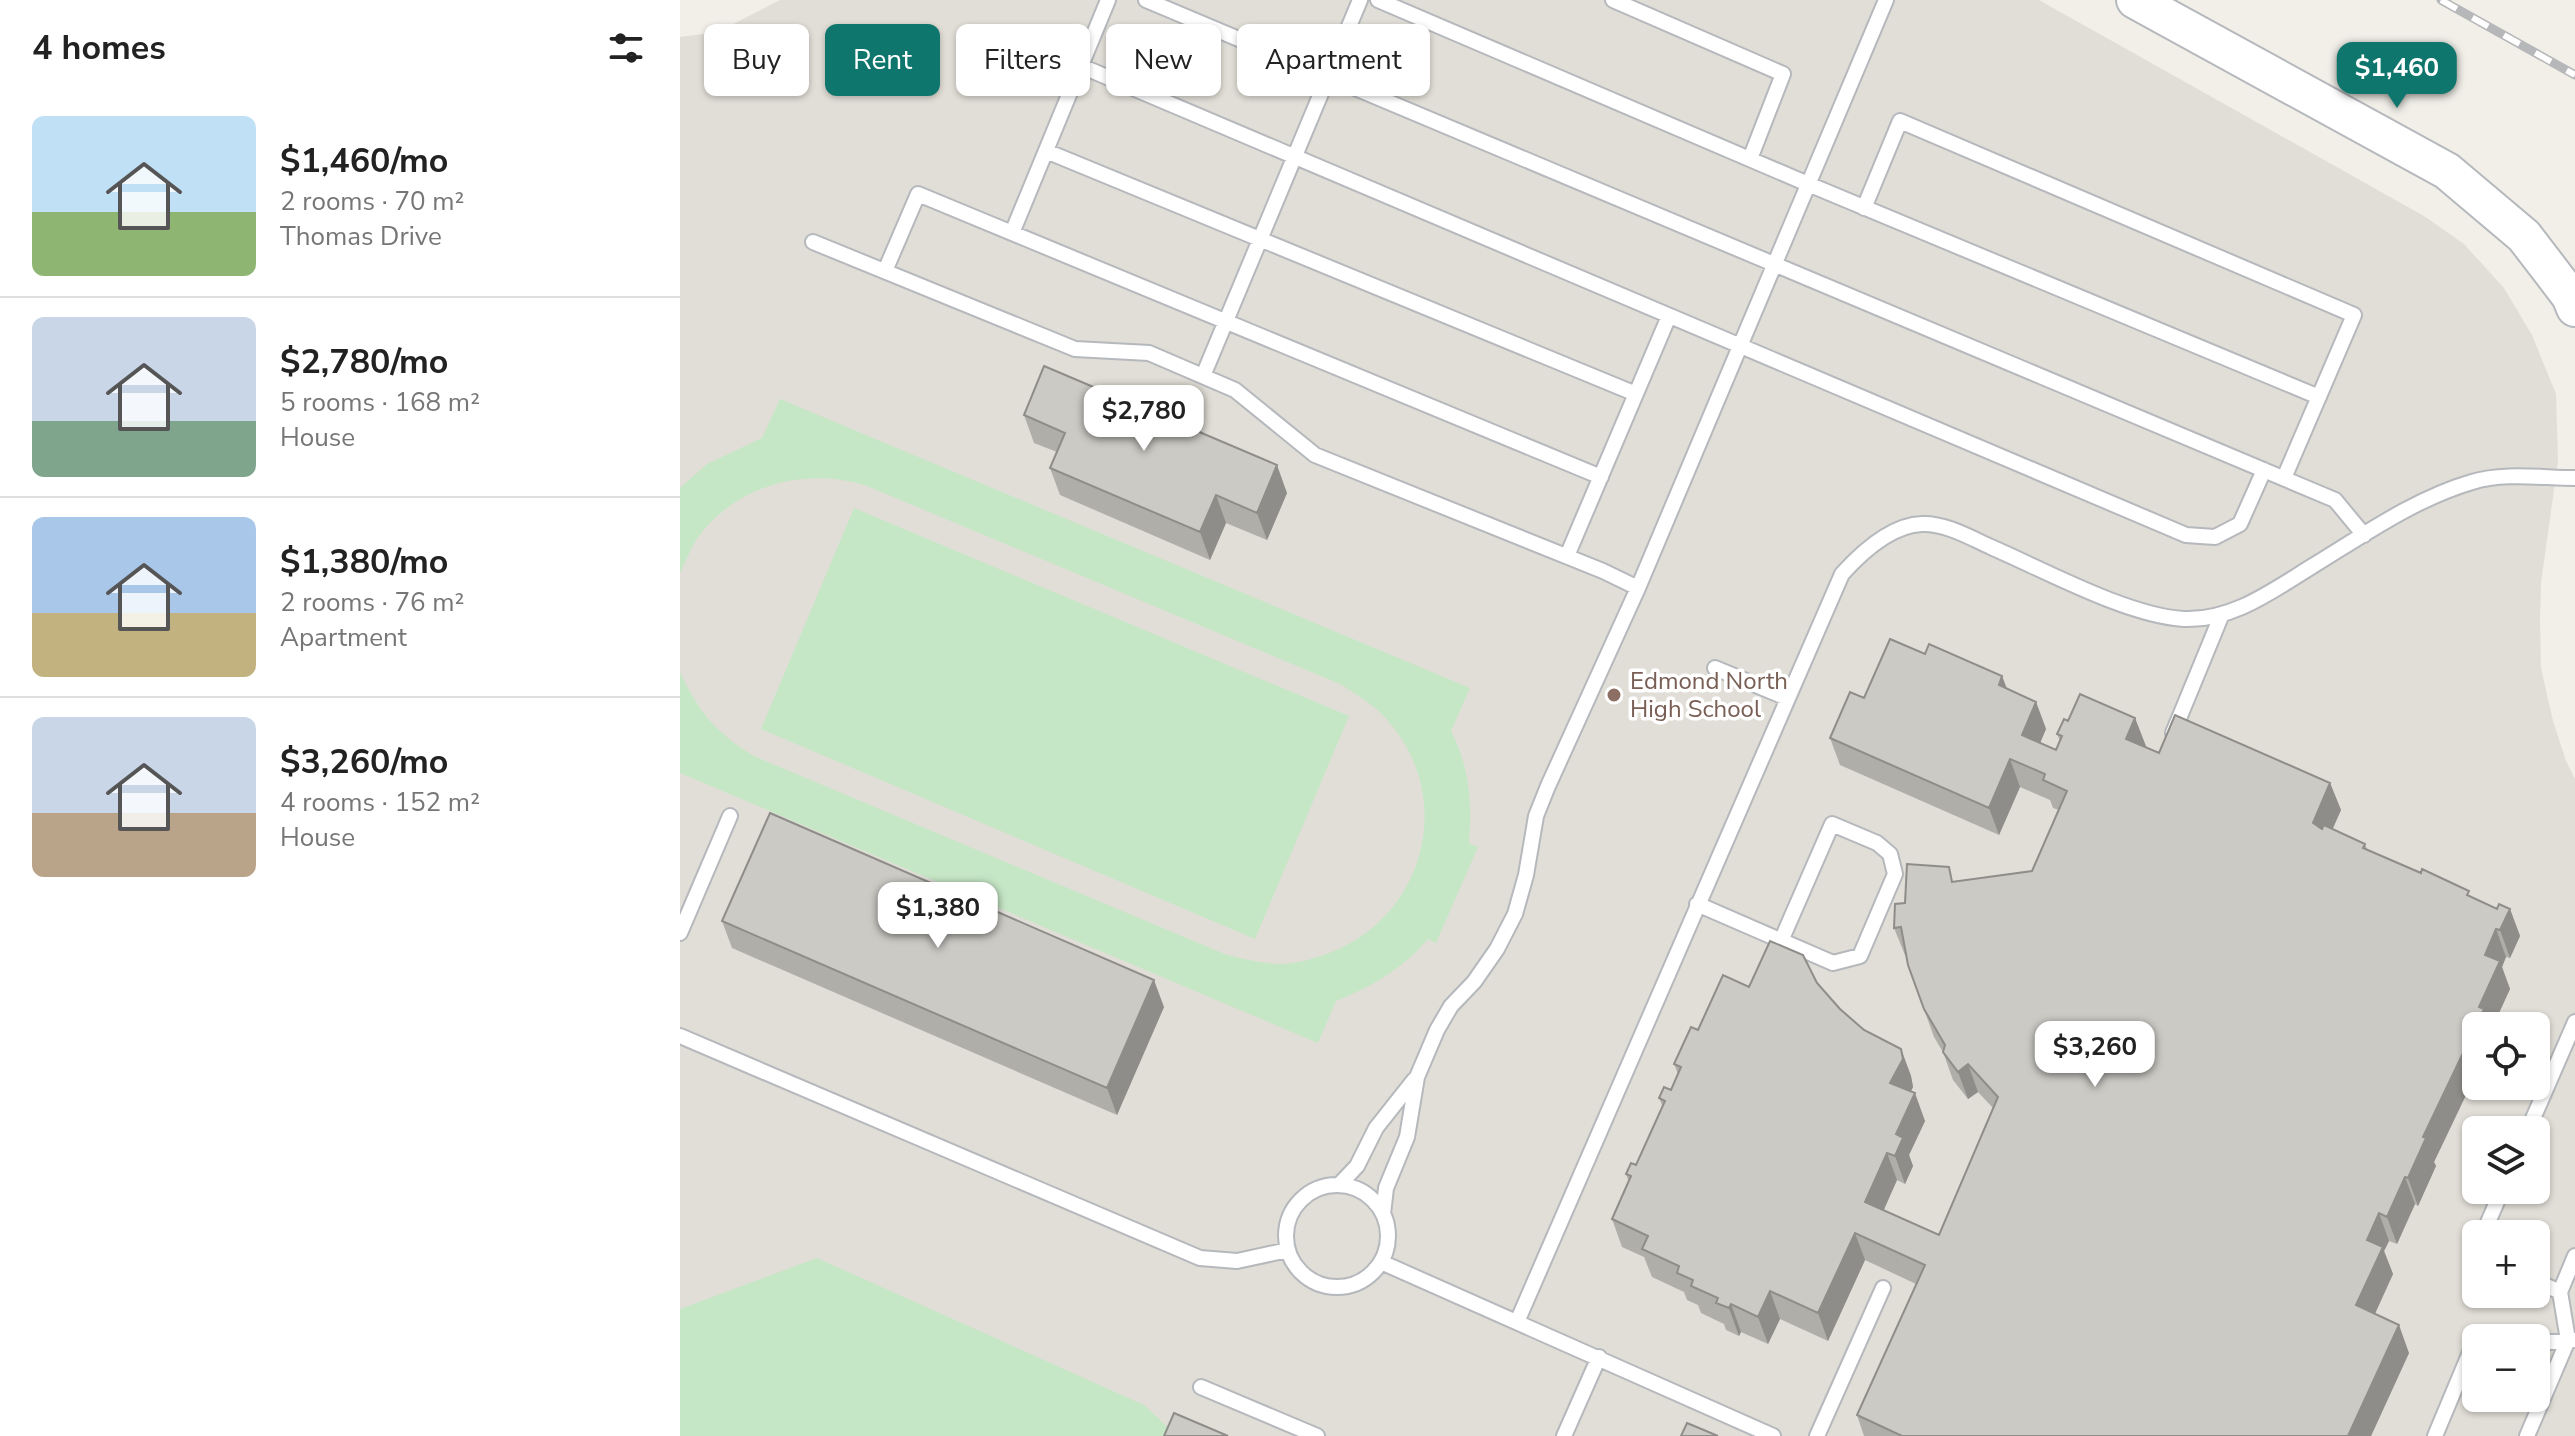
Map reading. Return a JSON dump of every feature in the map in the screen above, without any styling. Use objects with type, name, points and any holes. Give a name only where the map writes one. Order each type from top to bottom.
[{"type":"street","points":[[2135,0],[2447,171],[2524,236],[2570,296],[2575,308]]},
{"type":"lane","points":[[1090,44],[1108,0]]},
{"type":"lane","points":[[1146,0],[1237,38]]},
{"type":"lane","points":[[1350,24],[1360,0]]},
{"type":"lane","points":[[1378,0],[1864,208],[2319,397]]},
{"type":"lane","points":[[1613,0],[1783,74],[1750,159]]},
{"type":"lane","points":[[1383,1214],[1369,1195],[1355,1187],[1323,1186],[1309,1194],[1297,1204],[1286,1234],[1288,1250],[1295,1265],[1306,1277],[1320,1285],[1335,1287],[1351,1286],[1366,1279],[1381,1262],[1389,1238],[1383,1214],[1386,1188],[1407,1137],[1417,1077],[1451,1006],[1474,982],[1497,949],[1515,914],[1526,875],[1536,816],[1638,588],[1886,0]]},
{"type":"lane","points":[[1090,70],[2186,535],[2215,537],[2240,524],[2264,470]]},
{"type":"lane","points":[[1012,233],[1069,96]]},
{"type":"lane","points":[[1203,376],[1320,96]]},
{"type":"lane","points":[[1373,96],[2335,500],[2364,535]]},
{"type":"lane","points":[[1864,208],[1900,121],[2354,315],[2284,478]]},
{"type":"lane","points":[[1046,151],[1636,394]]},
{"type":"lane","points":[[885,271],[918,194],[1601,477]]},
{"type":"lane","points":[[813,242],[1075,349],[1149,353],[1235,390],[1315,455],[1567,556],[1638,588]]},
{"type":"lane","points":[[1567,556],[1669,316]]},
{"type":"lane","points":[[1517,1322],[1842,574],[1864,550],[1893,533],[1922,524],[1956,531],[2137,610],[2184,619],[2246,607],[2410,508],[2474,481],[2518,477],[2575,478]]},
{"type":"lane","points":[[2165,752],[2222,614]]},
{"type":"lane","points":[[1715,668],[1787,698]]},
{"type":"lane","points":[[680,933],[730,816]]},
{"type":"lane","points":[[1697,904],[1781,941],[1833,963],[1860,956],[1895,874],[1890,854],[1877,843],[1832,824],[1781,941]]},
{"type":"lane","points":[[2534,1116],[2575,1022]]},
{"type":"lane","points":[[680,1036],[1200,1258],[1237,1261],[1288,1250]]},
{"type":"lane","points":[[1339,1185],[1357,1166],[1376,1128],[1417,1077]]},
{"type":"lane","points":[[2527,1436],[2571,1340],[2560,1292],[2575,1256]]},
{"type":"lane","points":[[1381,1262],[1773,1436]]},
{"type":"lane","points":[[2550,1287],[2560,1292]]},
{"type":"lane","points":[[1817,1436],[1883,1288]]},
{"type":"lane","points":[[2550,1342],[2571,1340]]},
{"type":"lane","points":[[1564,1436],[1599,1357]]},
{"type":"lane","points":[[2435,1436],[2462,1372]]},
{"type":"lane","points":[[1201,1387],[1317,1436]]},
{"type":"shaded area","name":"Edmond North High School","points":[[780,0],[2039,0],[2424,216],[2464,244],[2504,288],[2532,335],[2556,394],[2558,461],[2541,583],[2540,621],[2541,668],[2553,721],[2575,779],[2575,1436],[680,1436],[680,37],[704,34],[704,96],[809,96],[809,24],[734,24]]},
{"type":"green space","points":[[780,399],[1470,688],[1451,731],[1462,758],[1468,786],[1469,843],[1478,847],[1436,943],[1428,939],[1386,976],[1336,1001],[1318,1043],[680,773],[680,672],[710,721],[730,740],[756,757],[1227,955],[1268,963],[1312,959],[1362,936],[1388,912],[1408,884],[1420,852],[1425,819],[1421,785],[1409,752],[1383,715],[1359,696],[1340,684],[867,486],[820,478],[773,485],[751,493],[712,521],[696,540],[680,573],[680,488],[707,464],[762,438]]},
{"type":"green space","points":[[854,508],[1349,716],[1255,939],[761,729]]},
{"type":"green space","points":[[817,1258],[1144,1405],[1177,1436],[680,1436],[680,1309]]},
{"type":"building","points":[[1044,366],[1277,465],[1257,513],[1216,495],[1200,532],[1050,468],[1065,433],[1024,415]]},
{"type":"building","points":[[1890,639],[1925,654],[1929,644],[2002,676],[1999,685],[2036,702],[2022,735],[2056,750],[2062,736],[2057,734],[2064,719],[2068,721],[2080,694],[2135,718],[2126,739],[2159,753],[2175,715],[2330,783],[2313,823],[2322,829],[2324,825],[2365,844],[2363,848],[2421,873],[2422,869],[2469,891],[2467,895],[2497,909],[2499,904],[2510,909],[2500,930],[2496,929],[2485,955],[2500,961],[2479,1007],[2484,1009],[2483,1012],[2462,1012],[2462,1055],[2423,1137],[2426,1138],[2408,1178],[2405,1177],[2387,1217],[2379,1213],[2367,1240],[2383,1247],[2356,1305],[2399,1325],[2348,1436],[1902,1436],[1857,1415],[1925,1265],[1855,1233],[1818,1313],[1770,1291],[1758,1317],[1731,1304],[1729,1308],[1716,1303],[1718,1298],[1691,1286],[1693,1280],[1677,1273],[1679,1266],[1642,1249],[1648,1236],[1612,1219],[1631,1176],[1626,1174],[1631,1163],[1636,1165],[1665,1101],[1659,1098],[1664,1087],[1671,1090],[1681,1067],[1674,1064],[1691,1027],[1698,1030],[1723,975],[1749,987],[1770,941],[1803,955],[1817,983],[1840,1009],[1864,1030],[1901,1049],[1903,1059],[1890,1083],[1915,1093],[1896,1134],[1903,1138],[1895,1156],[1887,1153],[1865,1202],[1939,1235],[1998,1097],[1968,1064],[1958,1072],[1943,1052],[1945,1045],[1924,1009],[1908,965],[1901,927],[1894,928],[1895,904],[1905,903],[1907,864],[1949,867],[1952,882],[2032,871],[2067,791],[2043,780],[2045,774],[2010,759],[1989,808],[1830,738],[1850,692],[1864,698]]},
{"type":"building","points":[[770,813],[1154,980],[1107,1088],[722,921]]},
{"type":"building","points":[[1174,1413],[1228,1436],[1164,1436]]},
{"type":"building","points":[[1687,1423],[1718,1436],[1681,1436]]},
{"type":"railway","points":[[2441,0],[2575,75]]},
{"type":"place","name":"Edmond North High School","points":[[1614,695]]}]
